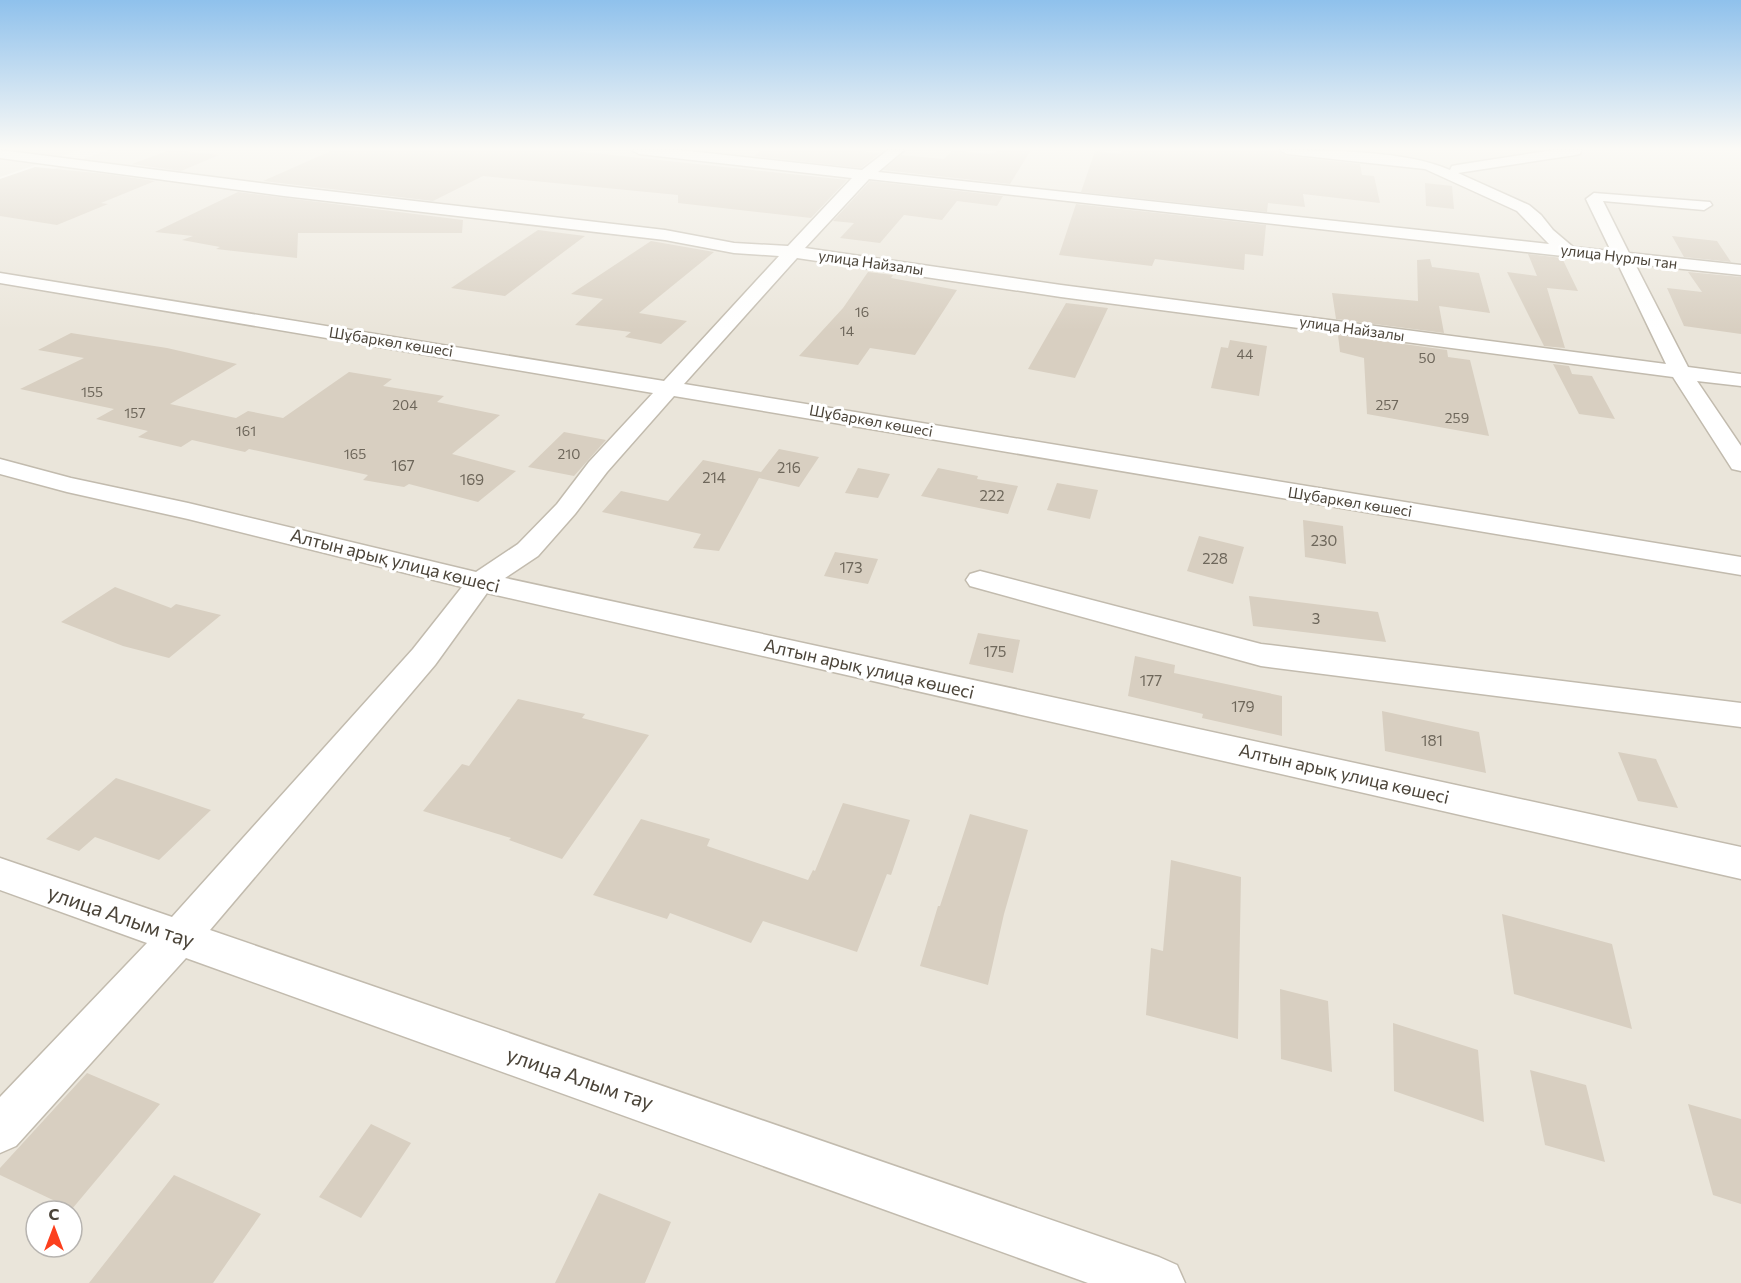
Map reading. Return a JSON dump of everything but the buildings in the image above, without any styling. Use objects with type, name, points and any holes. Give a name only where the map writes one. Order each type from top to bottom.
[{"type":"street","name":"улица Найзалы","points":[[447,210],[665,235],[735,248],[794,252],[1060,291],[1741,380]]},
{"type":"street","points":[[0,1130],[179,937],[424,657],[480,582],[528,550],[566,509],[598,467],[831,210]]},
{"type":"street","name":"улица Нурлы тан","points":[[1194,210],[1741,270]]},
{"type":"street","points":[[1525,210],[1535,218],[1547,234],[1568,251]]},
{"type":"street","points":[[1599,210],[1681,373],[1741,464]]},
{"type":"street","name":"Шұбаркөл көшесі","points":[[0,267],[1741,566]]},
{"type":"street","name":"Шұбаркөл көшесі","points":[[0,278],[1741,551]]},
{"type":"street","name":"Алтын арық улица көшесі","points":[[0,466],[67,485],[188,511],[480,582],[1741,863]]},
{"type":"street","points":[[980,580],[1261,655],[1741,715]]},
{"type":"street","name":"улица Алым тау","points":[[0,874],[1159,1283]]},
{"type":"shaded area","points":[[0,210],[1741,210],[1741,1283],[0,1283]]}]
